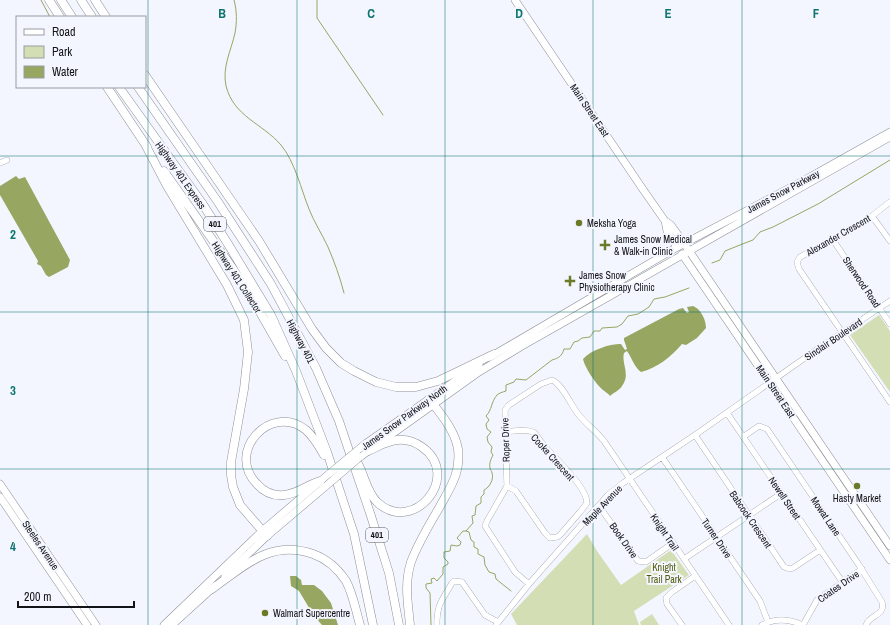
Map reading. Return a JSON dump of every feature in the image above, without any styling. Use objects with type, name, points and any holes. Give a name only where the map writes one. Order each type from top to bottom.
[{"type":"highway","points":[[49,0],[59,16]]},
{"type":"highway","points":[[61,0],[71,16]]},
{"type":"highway","points":[[81,0],[91,16]]},
{"type":"highway","points":[[95,0],[105,16]]},
{"type":"highway","points":[[146,76],[259,241],[312,329],[326,348],[341,363],[376,382],[396,387],[416,387],[438,381],[494,354]]},
{"type":"highway","name":"Highway 401 Collector","points":[[108,88],[145,144],[245,286],[286,358],[296,371]]},
{"type":"highway","name":"Highway 401 Express","points":[[120,88],[202,203],[228,244],[271,315],[296,371]]},
{"type":"highway","name":"Highway 401","points":[[139,88],[218,202],[271,284],[316,368],[339,422],[389,573],[399,625]]},
{"type":"highway","points":[[145,144],[167,186],[227,284],[244,320],[248,352],[231,475],[233,488],[240,505],[265,534]]},
{"type":"highway","name":"Highway 401","points":[[296,371],[327,452],[354,534],[373,625]]},
{"type":"highway","points":[[410,625],[406,599],[407,580],[411,563],[429,524],[452,485],[457,474],[458,467],[458,448],[452,433],[445,420],[431,402]]},
{"type":"highway","points":[[323,483],[312,483],[302,490],[291,494],[279,495],[264,490],[252,479],[248,468],[247,452],[251,441],[262,429],[272,424],[288,423],[303,428],[317,442],[342,497]]},
{"type":"highway","points":[[348,448],[362,472],[370,493],[376,501],[385,508],[395,511],[409,511],[419,508],[430,498],[436,485],[437,470],[431,456],[422,447],[411,441],[398,440],[367,448]]},
{"type":"highway","points":[[212,589],[251,560],[266,553],[282,549],[294,549],[307,552],[329,562],[338,570],[346,582],[360,625]]},
{"type":"main road","name":"Main Street East","points":[[515,0],[665,220],[671,225],[679,247],[689,250],[890,560]]},
{"type":"main road","name":"James Snow Parkway","points":[[679,247],[890,132]]},
{"type":"main road","name":"James Snow Parkway","points":[[682,254],[890,137]]},
{"type":"main road","name":"James Snow Parkway North","points":[[323,483],[330,473],[431,402],[494,354],[679,247]]},
{"type":"main road","name":"Main Street East","points":[[682,254],[890,546]]},
{"type":"main road","name":"James Snow Parkway North","points":[[431,402],[522,346],[682,254]]},
{"type":"main road","name":"James Snow Parkway North","points":[[164,625],[323,483],[360,457],[367,448]]},
{"type":"main road","name":"Steeles Avenue","points":[[0,484],[96,625]]},
{"type":"main road","name":"Steeles Avenue","points":[[0,497],[87,625]]},
{"type":"main road","name":"James Snow Parkway North","points":[[172,625],[212,589],[265,534]]},
{"type":"street","points":[[0,163],[7,160]]},
{"type":"street","name":"Alexander Crescent","points":[[843,333],[799,269],[797,262],[800,257],[833,240],[872,216],[890,202]]},
{"type":"street","points":[[872,216],[890,241]]},
{"type":"street","name":"Sherwood Road","points":[[833,240],[890,324]]},
{"type":"street","name":"Main Street East","points":[[679,247],[682,254]]},
{"type":"street","name":"Sinclair Boulevard","points":[[773,381],[890,301]]},
{"type":"street","points":[[843,333],[890,402]]},
{"type":"street","name":"Roper Drive","points":[[507,486],[504,413],[506,407],[548,380],[557,383],[579,415],[599,434],[629,479]]},
{"type":"street","name":"Maple Avenue","points":[[497,624],[529,584],[608,496],[629,479],[773,381]]},
{"type":"street","name":"Newell Street","points":[[727,413],[842,583]]},
{"type":"street","name":"Mowat Lane","points":[[743,437],[759,426],[767,429],[862,569],[884,606],[882,611],[868,621],[866,625]]},
{"type":"street","name":"Cooke Crescent","points":[[505,432],[529,431],[534,433],[542,444],[564,466],[585,495],[587,503],[560,535],[550,538],[516,491],[507,486]]},
{"type":"street","name":"Babcock Crescent","points":[[695,435],[784,567],[790,569],[793,568],[820,550]]},
{"type":"street","name":"Turner Drive","points":[[662,457],[760,601],[768,622]]},
{"type":"street","name":"Knight Trail","points":[[629,479],[729,625]]},
{"type":"street","points":[[507,486],[485,526],[515,572],[529,584]]},
{"type":"street","points":[[684,559],[782,493]]},
{"type":"street","name":"Book Drive","points":[[599,506],[638,561],[646,562],[673,543]]},
{"type":"street","name":"Coates Drive","points":[[803,625],[815,602],[862,569]]},
{"type":"street","points":[[682,625],[667,604],[666,598],[695,576]]},
{"type":"street","points":[[437,625],[436,613],[438,607],[454,581],[462,582],[485,615],[497,624]]},
{"type":"street","points":[[762,625],[768,622],[784,620],[803,625]]},
{"type":"green space","points":[[879,315],[890,331],[890,392],[850,335]]},
{"type":"green space","name":"Knight Trail Park","points":[[587,534],[621,585],[671,550],[689,575],[634,611],[639,625],[517,625],[511,614]]},
{"type":"green space","points":[[652,614],[659,625],[641,625],[640,622]]},
{"type":"water","points":[[16,176],[19,179],[25,177],[70,260],[68,267],[49,277],[46,275],[41,266],[37,264],[38,261],[0,195],[0,186]]},
{"type":"water","points":[[693,306],[701,312],[706,325],[706,328],[697,338],[686,345],[682,344],[668,358],[658,365],[641,372],[627,351],[624,353],[623,357],[626,377],[621,388],[610,396],[597,384],[584,363],[583,359],[586,356],[600,348],[616,344],[621,344],[625,350],[627,349],[624,338],[679,309],[683,308],[687,313],[689,312],[687,307]]},
{"type":"water","points":[[290,576],[296,576],[301,580],[302,585],[314,585],[322,591],[331,603],[338,625],[322,625],[314,616],[299,591],[291,586]]},
{"type":"waterway","points":[[41,0],[49,16]]},
{"type":"waterway","points":[[234,0],[236,29],[225,72],[226,86],[230,97],[235,105],[249,119],[274,137],[286,152],[294,167],[311,214],[326,242],[339,275],[344,293]]},
{"type":"waterway","points":[[317,0],[317,18],[383,115]]},
{"type":"waterway","points":[[712,263],[720,260],[725,251],[753,240],[760,232],[818,204],[890,160]]},
{"type":"waterway","points":[[431,625],[430,593],[426,588],[426,584],[432,583],[431,579],[434,578],[437,581],[443,574],[443,567],[448,564],[444,558],[444,552],[450,551],[451,545],[460,545],[461,542],[457,538],[473,523],[472,516],[475,515],[476,506],[481,503],[481,497],[484,494],[484,490],[490,485],[492,480],[490,464],[493,455],[491,452],[492,447],[488,442],[487,437],[491,432],[487,429],[486,424],[489,420],[486,416],[497,395],[506,391],[506,385],[514,382],[516,379],[526,380],[552,360],[560,356],[564,349],[570,349],[574,342],[582,338],[590,337],[594,331],[600,331],[602,328],[617,327],[622,324],[628,316],[638,314],[649,307],[654,299],[665,297],[689,288]]},
{"type":"waterway","points":[[466,531],[469,532],[471,540],[474,542],[474,547],[478,549],[478,554],[484,557],[485,565],[489,572],[495,574],[496,579],[511,591]]},
{"type":"place","name":"Meksha Yoga","points":[[579,223]]},
{"type":"place","name":"James Snow Medical & Walk-in Clinic","points":[[605,245]]},
{"type":"place","name":"James Snow Physiotherapy Clinic","points":[[570,281]]},
{"type":"place","name":"Hasty Market","points":[[857,486]]},
{"type":"place","name":"Walmart Supercentre","points":[[265,613]]}]
